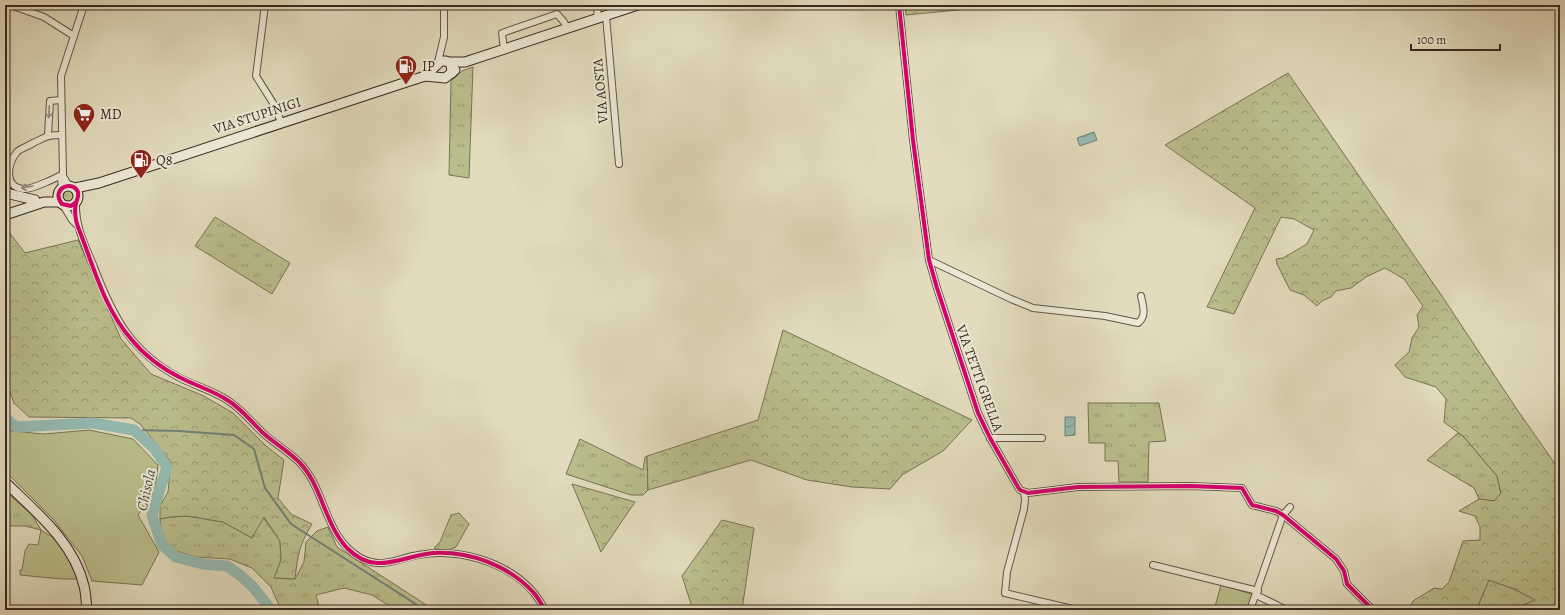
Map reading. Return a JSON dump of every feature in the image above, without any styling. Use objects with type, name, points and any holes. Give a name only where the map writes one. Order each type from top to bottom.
[{"type":"street","points":[[10,5],[44,17],[74,36]]},
{"type":"street","points":[[66,188],[63,175],[61,76],[84,5]]},
{"type":"street","points":[[265,5],[256,76],[273,103],[281,122]]},
{"type":"street","points":[[444,5],[442,63],[435,73],[439,77],[448,77],[465,62]]},
{"type":"street","name":"VIA AOSTA","points":[[598,5],[601,17],[619,164]]},
{"type":"street","points":[[442,63],[465,62],[638,5]]},
{"type":"street","name":"VIA TETTI GRELLA","points":[[898,5],[913,140],[929,260],[975,406],[990,438],[1018,487],[1024,492]]},
{"type":"street","points":[[504,49],[502,33],[557,14],[567,28]]},
{"type":"street","points":[[442,63],[452,67],[452,73]]},
{"type":"street","name":"VIA STUPINIGI","points":[[5,210],[66,188],[98,183],[425,76],[442,63]]},
{"type":"street","name":"VIA STUPINIGI","points":[[425,76],[439,77]]},
{"type":"street","points":[[48,135],[50,101],[61,100]]},
{"type":"street","points":[[62,135],[48,135],[18,151],[9,169],[9,174],[10,180],[18,188],[25,189],[63,175]]},
{"type":"street","name":"VIA STUPINIGI","points":[[77,201],[83,193],[98,183]]},
{"type":"street","points":[[66,188],[78,193],[77,225],[104,295],[118,323],[132,341],[154,362],[179,377],[224,398],[237,407],[261,431],[299,462],[309,475],[328,517],[340,539],[349,550],[372,563],[386,564],[417,555],[435,553],[474,557],[489,562],[520,580],[534,593],[545,610]]},
{"type":"street","points":[[66,188],[58,198],[72,220],[77,225]]},
{"type":"street","points":[[5,191],[35,200]]},
{"type":"street","points":[[5,215],[44,202],[62,203],[71,206],[77,201]]},
{"type":"street","points":[[929,260],[1033,308],[1105,316],[1138,323],[1143,319],[1144,314],[1141,296]]},
{"type":"street","points":[[990,438],[1042,438]]},
{"type":"street","points":[[5,482],[33,508],[60,537],[74,560],[84,585],[87,610]]},
{"type":"street","points":[[1077,610],[1005,593],[1007,572],[1024,509],[1024,492],[1033,493],[1078,487],[1191,486],[1238,488],[1244,490],[1252,505],[1276,511],[1283,515],[1336,559],[1344,571],[1347,584],[1373,610]]},
{"type":"street","points":[[1250,610],[1283,515],[1290,507]]},
{"type":"street","points":[[1153,565],[1257,593],[1287,610]]},
{"type":"green space","points":[[905,5],[996,5],[989,7],[906,15]]},
{"type":"green space","points":[[473,67],[469,178],[449,175],[451,81],[462,71]]},
{"type":"green space","points":[[1288,73],[1444,299],[1516,408],[1560,471],[1560,610],[1511,610],[1535,600],[1514,589],[1489,580],[1480,601],[1478,610],[1409,610],[1413,601],[1434,588],[1442,589],[1449,582],[1463,541],[1480,540],[1480,527],[1475,516],[1459,511],[1479,499],[1494,501],[1501,493],[1497,476],[1464,437],[1444,422],[1446,399],[1436,387],[1405,377],[1395,365],[1409,352],[1412,338],[1419,327],[1417,315],[1423,306],[1404,279],[1385,268],[1366,277],[1351,288],[1336,291],[1331,297],[1322,301],[1317,306],[1304,295],[1290,290],[1276,259],[1283,258],[1307,244],[1314,230],[1294,219],[1281,217],[1234,314],[1207,307],[1255,208],[1165,145]]},
{"type":"green space","points":[[66,191],[70,191],[72,192],[72,200],[66,201],[63,198],[63,194]]},
{"type":"green space","points":[[215,217],[290,263],[272,294],[195,246]]},
{"type":"green space","points":[[5,227],[25,253],[78,240],[121,339],[151,374],[204,396],[233,413],[266,446],[284,460],[278,498],[291,514],[312,524],[304,538],[300,550],[295,579],[274,578],[281,560],[280,541],[264,517],[252,538],[223,522],[187,516],[160,519],[160,506],[168,492],[171,462],[140,424],[131,418],[29,417],[14,403],[5,379]]},
{"type":"green space","points":[[783,330],[972,420],[943,451],[902,475],[890,489],[852,487],[807,480],[751,460],[648,490],[647,456],[758,420]]},
{"type":"green space","points":[[1088,403],[1159,403],[1166,441],[1149,442],[1148,482],[1119,482],[1118,461],[1105,461],[1105,443],[1089,443]]},
{"type":"green space","points":[[5,425],[12,431],[44,434],[89,430],[133,439],[158,465],[155,491],[138,515],[159,552],[142,585],[92,581],[82,556],[53,519],[5,471]]},
{"type":"green space","points":[[1458,433],[1464,437],[1497,476],[1501,494],[1494,501],[1479,499],[1474,488],[1427,460]]},
{"type":"green space","points":[[580,439],[643,470],[645,457],[647,456],[648,490],[643,495],[631,495],[566,474]]},
{"type":"green space","points":[[572,484],[635,502],[601,552]]},
{"type":"green space","points":[[5,491],[32,515],[41,530],[25,526],[5,526]]},
{"type":"green space","points":[[459,513],[469,524],[456,547],[447,551],[434,548],[440,542],[451,515]]},
{"type":"green space","points":[[187,516],[223,522],[252,538],[263,517],[280,541],[281,560],[275,578],[295,579],[304,562],[306,542],[317,531],[328,527],[337,547],[434,610],[396,610],[372,595],[344,588],[316,595],[320,610],[281,610],[271,587],[252,568],[230,559],[196,557],[170,549],[162,533],[160,519]]},
{"type":"green space","points":[[722,520],[754,528],[742,610],[693,610],[682,576]]},
{"type":"green space","points":[[41,530],[57,540],[71,562],[78,579],[20,575],[25,551],[29,544],[38,545]]},
{"type":"green space","points":[[1489,580],[1514,589],[1536,600],[1511,610],[1478,610],[1480,601]]},
{"type":"green space","points":[[1221,585],[1252,594],[1247,610],[1214,610]]},
{"type":"water","points":[[1094,132],[1097,140],[1080,146],[1077,138]]},
{"type":"water","points":[[1065,417],[1075,417],[1075,435],[1065,436]]},
{"type":"waterway","name":"Chisola","points":[[5,417],[17,427],[93,423],[134,430],[154,448],[167,467],[152,515],[162,545],[176,557],[203,564],[227,566],[240,575],[254,588],[271,610]]},
{"type":"waterway","points":[[5,431],[11,423]]},
{"type":"waterway","points":[[134,430],[179,431],[234,435],[254,449],[265,488],[291,524],[425,610]]},
{"type":"cycle path","points":[[899,5],[913,140],[929,260],[978,413],[990,438],[1020,490],[1028,493],[1078,487],[1191,486],[1242,488],[1252,505],[1276,511],[1283,515],[1336,559],[1344,571],[1347,584],[1373,610]]},
{"type":"cycle path","points":[[76,202],[71,206],[62,204],[59,199],[60,190],[67,186],[71,186],[78,192],[75,210],[77,225],[95,274],[114,316],[137,346],[155,362],[174,374],[186,381],[213,392],[235,405],[262,432],[299,462],[307,471],[313,482],[339,538],[357,557],[378,563],[433,553],[460,554],[474,557],[500,567],[523,582],[538,598],[545,610]]},
{"type":"place","name":"IP","points":[[406,86]]},
{"type":"place","name":"MD","points":[[84,134]]},
{"type":"place","name":"Q8","points":[[141,180]]}]
